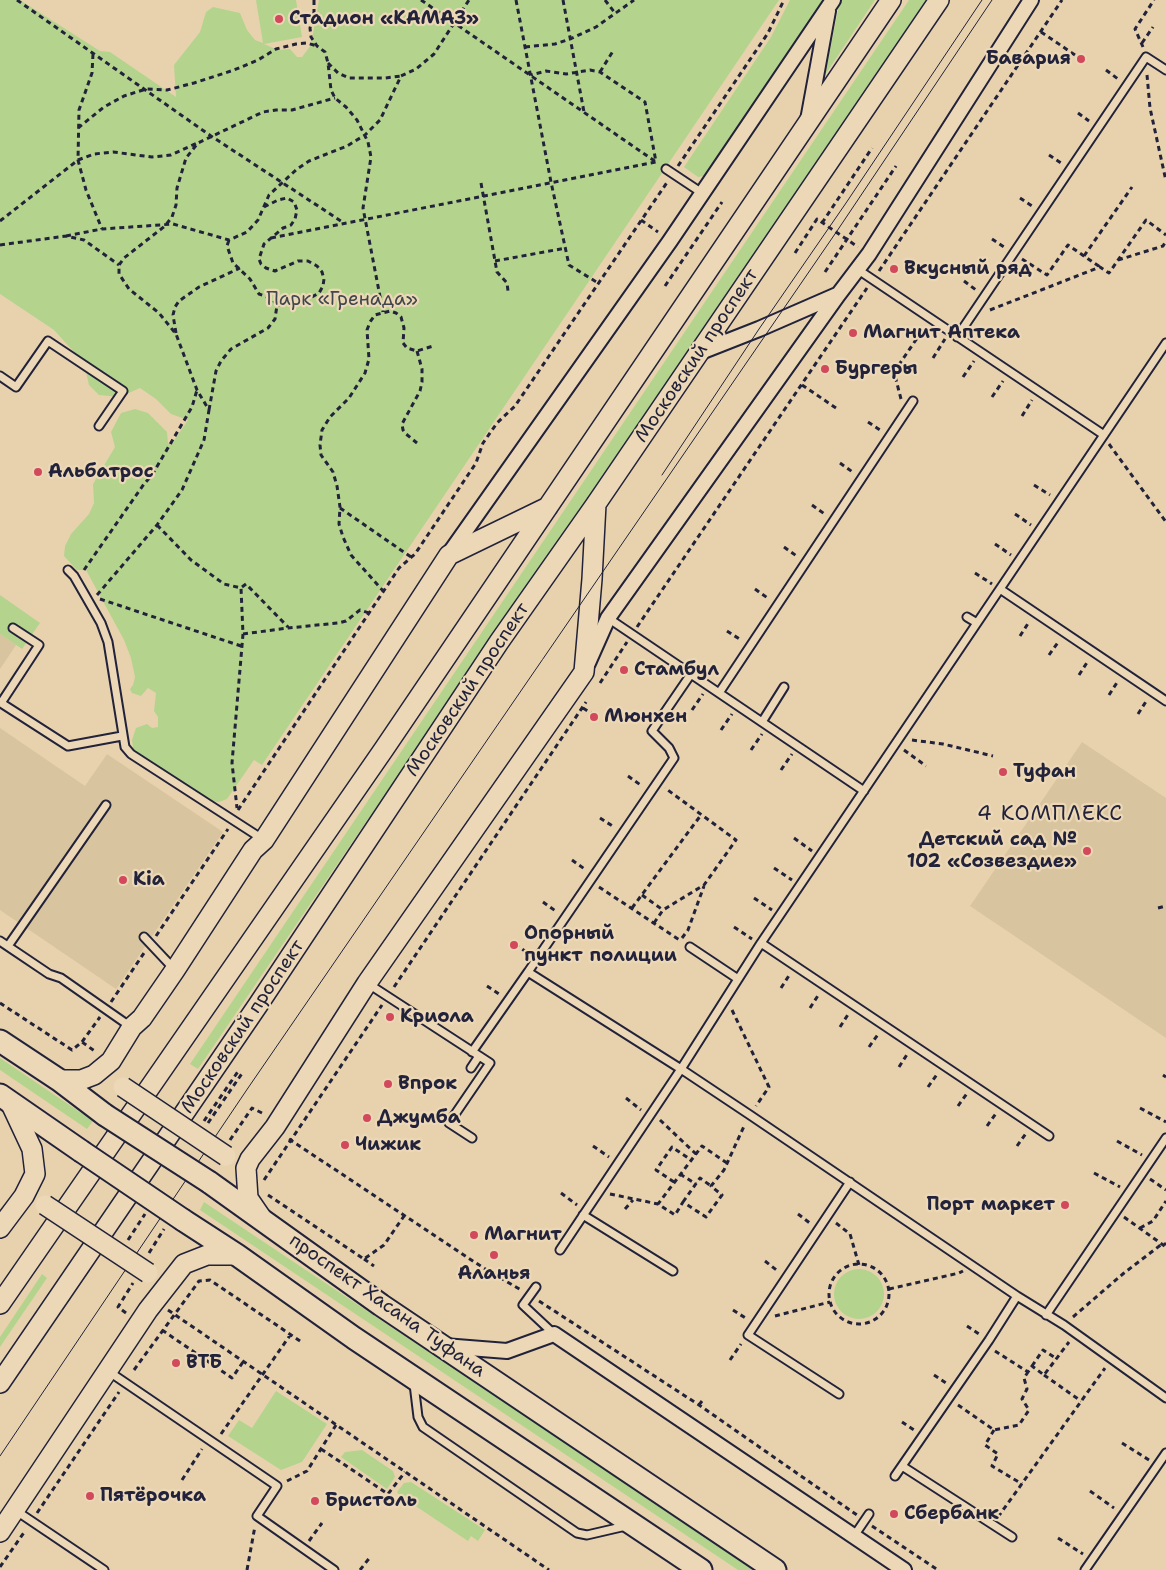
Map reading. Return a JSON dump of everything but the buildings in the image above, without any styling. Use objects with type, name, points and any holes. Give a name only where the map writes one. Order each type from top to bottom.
[{"type":"main road","name":"Московский проспект","points":[[0,1304],[384,749],[891,0]]},
{"type":"main road","name":"Московский проспект","points":[[0,1383],[258,1005],[499,642],[596,504],[939,0]]},
{"type":"main road","points":[[263,1220],[248,1198],[246,1168],[250,1158],[275,1127],[367,983],[584,672],[596,504]]},
{"type":"main road","points":[[58,1080],[81,1080],[94,1075],[111,1061],[132,1027],[142,1018],[175,970],[253,850],[264,840],[449,555],[549,506]]},
{"type":"main road","name":"проспект Хасана Туфана","points":[[0,1041],[58,1080],[105,1115],[209,1182],[381,1305],[775,1570]]},
{"type":"main road","points":[[111,1061],[112,1072],[116,1080],[123,1087],[226,1156],[240,1161],[250,1158]]},
{"type":"main road","points":[[5,1098],[414,1379],[701,1570]]},
{"type":"main road","points":[[0,1228],[24,1196],[35,1174],[32,1149],[5,1098]]},
{"type":"main road","points":[[12,1211],[29,1202],[45,1205],[148,1273],[154,1285],[148,1310]]},
{"type":"main road","points":[[0,1532],[148,1310],[184,1264],[207,1255],[237,1256]]},
{"type":"street","points":[[584,672],[608,618],[869,254],[1031,0]]},
{"type":"street","points":[[807,126],[831,3]]},
{"type":"street","points":[[449,555],[702,194],[831,3]]},
{"type":"street","points":[[697,353],[759,330],[838,295]]},
{"type":"street","points":[[443,1346],[506,1351],[554,1334],[904,1570]]},
{"type":"street","points":[[663,1545],[678,1570]]},
{"type":"lane","points":[[957,337],[1146,57],[1166,70]]},
{"type":"lane","points":[[670,171],[702,194]]},
{"type":"lane","points":[[857,269],[1104,436]]},
{"type":"lane","points":[[0,376],[16,387],[48,340],[123,391],[99,426]]},
{"type":"lane","points":[[560,1250],[681,1069],[761,944],[1166,343]]},
{"type":"lane","points":[[719,693],[913,401]]},
{"type":"lane","points":[[68,570],[74,576],[101,622],[108,642],[113,663],[125,747],[131,754],[264,840]]},
{"type":"lane","points":[[1000,589],[1166,701]]},
{"type":"lane","points":[[967,617],[977,623]]},
{"type":"lane","points":[[608,618],[864,790]]},
{"type":"lane","points":[[13,628],[39,645],[1,703],[68,746],[122,736]]},
{"type":"lane","points":[[471,1068],[476,1054],[528,972],[674,758],[670,748],[652,731],[690,674]]},
{"type":"lane","points":[[765,724],[784,687]]},
{"type":"lane","points":[[8,946],[106,805]]},
{"type":"lane","points":[[144,937],[175,970]]},
{"type":"lane","points":[[0,941],[49,974],[60,978],[132,1027]]},
{"type":"lane","points":[[761,944],[1049,1136]]},
{"type":"lane","points":[[690,947],[738,979]]},
{"type":"lane","points":[[528,972],[750,1115],[1017,1296],[1076,1333],[1166,1398]]},
{"type":"lane","points":[[367,983],[490,1063],[455,1108],[449,1123],[472,1138]]},
{"type":"lane","points":[[1046,1315],[1166,1138]]},
{"type":"lane","points":[[839,1394],[748,1335],[850,1182]]},
{"type":"lane","points":[[584,1213],[673,1271]]},
{"type":"lane","points":[[536,1287],[523,1304],[554,1334]]},
{"type":"lane","points":[[895,1476],[1017,1296]]},
{"type":"lane","points":[[108,1370],[277,1486],[257,1516],[334,1570]]},
{"type":"lane","points":[[414,1379],[418,1417],[423,1428],[577,1533],[586,1535],[634,1524]]},
{"type":"lane","points":[[1085,1570],[1166,1453]]},
{"type":"lane","points":[[902,1466],[1012,1537]]},
{"type":"lane","points":[[15,1510],[104,1570]]},
{"type":"lane","points":[[854,1536],[867,1518]]},
{"type":"lane","points":[[290,1539],[292,1546]]},
{"type":"path","points":[[17,0],[211,136],[344,223]]},
{"type":"path","points":[[314,0],[314,12],[310,28],[311,37],[317,46],[325,52],[331,90],[335,98],[357,120],[365,135],[371,157],[363,208],[382,312]]},
{"type":"path","points":[[421,0],[670,171]]},
{"type":"path","points":[[328,63],[338,73],[349,78],[401,76],[416,68],[434,54],[469,0]]},
{"type":"path","points":[[516,0],[551,182],[569,264],[598,283]]},
{"type":"path","points":[[562,0],[584,112]]},
{"type":"path","points":[[605,0],[615,13]]},
{"type":"path","points":[[525,47],[555,44],[570,40],[596,26],[634,0]]},
{"type":"path","points":[[237,811],[399,568],[412,557],[476,464],[483,444],[497,423],[515,406],[598,283],[670,171],[768,33],[784,0]]},
{"type":"path","points":[[599,684],[1062,0]]},
{"type":"path","points":[[1154,0],[1135,29],[1146,57],[1150,108],[1166,181]]},
{"type":"path","points":[[1142,44],[1153,27]]},
{"type":"path","points":[[1041,32],[1078,57]]},
{"type":"path","points":[[78,128],[104,107],[124,96],[146,89],[167,90],[234,70],[258,60],[276,49],[306,43],[317,46]]},
{"type":"path","points":[[600,72],[613,51]]},
{"type":"path","points":[[93,53],[92,73],[79,110],[78,160],[86,190],[102,229]]},
{"type":"path","points":[[531,76],[546,71],[566,74],[590,70],[600,72],[645,102],[656,162]]},
{"type":"path","points":[[0,245],[102,229],[173,224],[229,240],[247,232],[258,220],[268,195],[309,161],[347,146],[365,135],[380,120],[401,76]]},
{"type":"path","points":[[0,221],[78,160],[94,154],[113,152],[152,157],[171,155],[263,112],[292,110],[335,98]]},
{"type":"path","points":[[176,334],[159,313],[130,289],[119,274],[118,265],[124,258],[165,226],[172,217],[176,205],[177,188],[186,158],[198,142]]},
{"type":"path","points":[[822,223],[872,148]]},
{"type":"path","points":[[271,238],[656,162]]},
{"type":"path","points":[[825,272],[896,166]]},
{"type":"path","points":[[481,183],[498,275],[508,286],[508,291]]},
{"type":"path","points":[[1084,256],[1132,187]]},
{"type":"path","points":[[263,207],[286,198],[294,202],[297,210],[291,225],[283,228],[264,244],[259,259],[266,268],[275,270],[298,261],[308,261],[317,266],[322,272],[324,279],[319,293],[295,303],[277,305]]},
{"type":"path","points":[[665,286],[722,202]]},
{"type":"path","points":[[795,253],[817,220],[830,227],[883,265]]},
{"type":"path","points":[[1013,254],[1047,275],[1068,245],[1109,273],[1146,220],[1166,235]]},
{"type":"path","points":[[66,236],[84,240],[118,265]]},
{"type":"path","points":[[95,597],[157,524],[182,490],[204,440],[216,371],[221,361],[231,349],[268,328],[275,319],[277,305],[271,298],[259,294],[250,279],[240,268],[232,263],[228,246],[229,240]]},
{"type":"path","points":[[1118,260],[1163,246],[1166,241]]},
{"type":"path","points":[[495,261],[566,248]]},
{"type":"path","points":[[970,317],[1100,267]]},
{"type":"path","points":[[209,410],[197,390],[176,334],[173,315],[174,307],[180,300],[199,287],[240,268]]},
{"type":"path","points":[[384,592],[351,554],[343,537],[339,524],[338,486],[333,472],[321,455],[322,430],[330,417],[349,398],[365,373],[369,359],[367,330],[375,315],[390,311],[401,317],[404,328],[404,343],[407,348],[417,351],[433,346]]},
{"type":"path","points":[[906,413],[894,372],[930,319]]},
{"type":"path","points":[[933,358],[950,332]]},
{"type":"path","points":[[417,351],[422,369],[422,382],[420,391],[402,424],[406,434],[417,443]]},
{"type":"path","points":[[963,377],[980,352]]},
{"type":"path","points":[[992,397],[1009,372]]},
{"type":"path","points":[[802,385],[839,410]]},
{"type":"path","points":[[82,573],[152,475],[192,407],[197,390]]},
{"type":"path","points":[[1022,416],[1038,391]]},
{"type":"path","points":[[1104,436],[1166,522]]},
{"type":"path","points":[[1034,485],[1060,501]]},
{"type":"path","points":[[340,507],[412,557]]},
{"type":"path","points":[[1015,514],[1039,531]]},
{"type":"path","points":[[157,524],[191,560],[224,584],[241,588]]},
{"type":"path","points":[[995,544],[1020,560]]},
{"type":"path","points":[[784,547],[806,562]]},
{"type":"path","points":[[975,573],[1000,589]]},
{"type":"path","points":[[241,588],[246,584],[288,628]]},
{"type":"path","points":[[237,811],[232,763],[241,646],[244,634],[241,588]]},
{"type":"path","points":[[91,589],[100,605]]},
{"type":"path","points":[[755,589],[778,604]]},
{"type":"path","points":[[95,597],[241,646]]},
{"type":"path","points":[[244,634],[338,624],[346,621],[360,610],[370,613]]},
{"type":"path","points":[[1020,636],[1035,613]]},
{"type":"path","points":[[727,631],[750,646]]},
{"type":"path","points":[[1049,655],[1064,633]]},
{"type":"path","points":[[1079,675],[1094,653]]},
{"type":"path","points":[[1109,695],[1124,673]]},
{"type":"path","points":[[692,710],[708,686]]},
{"type":"path","points":[[1138,714],[1153,692]]},
{"type":"path","points":[[260,1186],[588,700]]},
{"type":"path","points":[[721,730],[738,706]]},
{"type":"path","points":[[583,708],[591,713]]},
{"type":"path","points":[[751,750],[765,724]]},
{"type":"path","points":[[897,741],[943,744],[993,756]]},
{"type":"path","points":[[897,741],[926,766]]},
{"type":"path","points":[[781,770],[797,746]]},
{"type":"path","points":[[628,776],[650,791]]},
{"type":"path","points":[[657,782],[736,840],[704,885],[688,930],[680,941]]},
{"type":"path","points":[[229,806],[237,811]]},
{"type":"path","points":[[632,908],[701,815]]},
{"type":"path","points":[[600,818],[622,833]]},
{"type":"path","points":[[0,1003],[72,1050],[82,1042],[106,1009],[234,820]]},
{"type":"path","points":[[794,838],[820,856]]},
{"type":"path","points":[[572,860],[592,878],[632,908],[690,947]]},
{"type":"path","points":[[774,868],[800,886]]},
{"type":"path","points":[[654,923],[663,910],[704,885]]},
{"type":"path","points":[[642,895],[663,910]]},
{"type":"path","points":[[754,898],[780,916]]},
{"type":"path","points":[[1158,908],[1166,906]]},
{"type":"path","points":[[734,927],[761,944]]},
{"type":"path","points":[[711,1186],[724,1170],[741,1131],[769,1087],[726,998]]},
{"type":"path","points":[[82,1042],[111,1061]]},
{"type":"path","points":[[204,1128],[243,1072]]},
{"type":"path","points":[[626,1098],[651,1114],[696,1154]]},
{"type":"path","points":[[232,1137],[252,1108]]},
{"type":"path","points":[[1140,1108],[1166,1122]]},
{"type":"path","points":[[290,1140],[482,1267],[530,1295],[699,1405],[867,1518],[938,1570]]},
{"type":"path","points":[[1117,1141],[1151,1160]]},
{"type":"path","points":[[593,1146],[618,1164]]},
{"type":"path","points":[[658,1204],[702,1146],[727,1163]]},
{"type":"path","points":[[674,1182],[656,1170],[672,1147],[691,1160]]},
{"type":"path","points":[[1094,1173],[1130,1192]]},
{"type":"path","points":[[680,1174],[696,1184]]},
{"type":"path","points":[[1142,1174],[1166,1190]]},
{"type":"path","points":[[601,1188],[612,1195],[658,1204],[675,1215],[700,1178],[722,1195],[706,1218],[684,1202]]},
{"type":"path","points":[[561,1193],[584,1213]]},
{"type":"path","points":[[266,1194],[374,1266]]},
{"type":"path","points":[[625,1209],[633,1200]]},
{"type":"path","points":[[1140,1228],[1153,1220],[1166,1201]]},
{"type":"path","points":[[1064,1325],[1165,1245],[1117,1211]]},
{"type":"path","points":[[364,1259],[384,1245],[404,1216]]},
{"type":"path","points":[[827,1216],[850,1234],[859,1265]]},
{"type":"path","points":[[765,1261],[786,1277]]},
{"type":"path","points":[[859,1265],[869,1266],[878,1271],[885,1279],[889,1289],[888,1304],[880,1317],[866,1324],[851,1323],[838,1315],[830,1302],[830,1289],[835,1276],[846,1268],[859,1265]]},
{"type":"path","points":[[889,1289],[959,1274],[971,1265]]},
{"type":"path","points":[[134,1370],[199,1281],[210,1280],[303,1343]]},
{"type":"path","points":[[118,1307],[132,1285]]},
{"type":"path","points":[[761,1314],[769,1318],[830,1302]]},
{"type":"path","points":[[733,1310],[754,1324]]},
{"type":"path","points":[[173,1315],[549,1570]]},
{"type":"path","points":[[162,1330],[232,1378],[243,1362]]},
{"type":"path","points":[[1044,1376],[1076,1333]]},
{"type":"path","points":[[182,1480],[291,1334]]},
{"type":"path","points":[[730,1360],[748,1335]]},
{"type":"path","points":[[986,1344],[1028,1372]]},
{"type":"path","points":[[948,1398],[994,1430],[1019,1425],[1029,1410],[1022,1398],[1027,1389],[1024,1378],[1043,1350],[1057,1359]]},
{"type":"path","points":[[993,1525],[1112,1359]]},
{"type":"path","points":[[1032,1366],[1082,1401]]},
{"type":"path","points":[[0,1567],[122,1386]]},
{"type":"path","points":[[699,1405],[702,1400]]},
{"type":"path","points":[[277,1486],[307,1470],[336,1425]]},
{"type":"path","points":[[994,1430],[985,1445],[998,1454],[992,1466],[1022,1484]]},
{"type":"path","points":[[1122,1443],[1157,1465]]},
{"type":"path","points":[[321,1449],[388,1494],[405,1472]]},
{"type":"path","points":[[1090,1491],[1123,1514]]},
{"type":"path","points":[[247,1570],[257,1516]]},
{"type":"path","points":[[303,1548],[322,1523]]},
{"type":"path","points":[[1058,1538],[1092,1559]]},
{"type":"path","points":[[360,1570],[371,1556]]},
{"type":"shaded area","points":[[0,634],[16,645],[0,669]]},
{"type":"shaded area","points":[[0,728],[85,786],[107,754],[223,832],[116,989],[0,910]]},
{"type":"shaded area","name":"Детский сад № 102 «Созвездие»","points":[[1082,742],[1166,798],[1166,1038],[970,906]]},
{"type":"green space","name":"Парк «Гренада»","points":[[0,0],[20,0],[100,51],[110,52],[176,97],[174,65],[200,32],[206,12],[213,7],[240,13],[247,30],[255,40],[263,43],[256,0],[296,0],[302,37],[264,44],[278,50],[290,49],[297,57],[302,57],[311,45],[319,0],[779,0],[262,765],[254,760],[227,799],[219,802],[209,801],[138,755],[133,748],[132,740],[136,728],[147,724],[152,728],[158,727],[158,717],[154,711],[156,693],[148,688],[141,696],[132,693],[130,689],[135,677],[131,658],[124,640],[86,570],[77,570],[64,556],[65,546],[71,534],[89,514],[94,503],[93,484],[115,447],[111,432],[121,413],[135,409],[148,413],[167,432],[168,443],[171,445],[188,420],[171,414],[156,399],[140,388],[120,397],[99,395],[89,385],[84,363],[54,330],[0,294]]},
{"type":"green space","points":[[790,0],[828,0],[709,175],[698,177],[684,167],[771,37]]},
{"type":"green space","points":[[840,0],[875,0],[825,75]]},
{"type":"green space","points":[[909,0],[927,0],[463,685],[366,822],[198,1069],[190,1064]]},
{"type":"green space","points":[[0,595],[40,623],[22,649],[0,634]]},
{"type":"green space","points":[[0,1058],[93,1121],[87,1129],[0,1070]]},
{"type":"green space","points":[[204,1202],[755,1570],[738,1570],[200,1210]]},
{"type":"green space","points":[[859,1269],[873,1273],[880,1280],[884,1294],[880,1308],[873,1315],[859,1319],[845,1315],[838,1308],[834,1294],[838,1280],[845,1273]]},
{"type":"green space","points":[[42,1274],[47,1278],[0,1347],[0,1337]]},
{"type":"green space","points":[[276,1391],[327,1424],[302,1462],[281,1470],[228,1436],[239,1420],[252,1428]]},
{"type":"green space","points":[[362,1450],[393,1471],[395,1477],[387,1489],[341,1457],[345,1452]]},
{"type":"green space","points":[[411,1482],[485,1530],[478,1541],[471,1536],[468,1541],[399,1495],[397,1492],[404,1483]]},
{"type":"tram line","points":[[662,475],[982,0]]},
{"type":"tram line","points":[[0,1456],[248,1088],[837,231],[992,0]]},
{"type":"place","name":"Стадион «КАМАЗ»","points":[[279,19]]},
{"type":"place","name":"Бавария","points":[[1081,59]]},
{"type":"place","name":"Вкусный ряд","points":[[894,269]]},
{"type":"place","name":"Магнит Аптека","points":[[853,333]]},
{"type":"place","name":"Бургеры","points":[[825,369]]},
{"type":"place","name":"Альбатрос","points":[[38,472]]},
{"type":"place","name":"Стамбул","points":[[624,670]]},
{"type":"place","name":"Мюнхен","points":[[594,717]]},
{"type":"place","name":"Туфан","points":[[1003,772]]},
{"type":"place","name":"Детский сад № 102 «Созвездие»","points":[[1087,851]]},
{"type":"place","name":"Kia","points":[[123,880]]},
{"type":"place","name":"Опорный пункт полиции","points":[[514,945]]},
{"type":"place","name":"Криола","points":[[390,1017]]},
{"type":"place","name":"Впрок","points":[[388,1084]]},
{"type":"place","name":"Джумба","points":[[367,1118]]},
{"type":"place","name":"Чижик","points":[[345,1145]]},
{"type":"place","name":"Порт маркет","points":[[1065,1205]]},
{"type":"place","name":"Магнит","points":[[474,1235]]},
{"type":"place","name":"Аланья","points":[[494,1255]]},
{"type":"place","name":"ВТБ","points":[[176,1363]]},
{"type":"place","name":"Пятёрочка","points":[[90,1496]]},
{"type":"place","name":"Бристоль","points":[[315,1501]]},
{"type":"place","name":"Сбербанк","points":[[894,1514]]},
{"type":"district","name":"4 КОМПЛЕКС","points":[[1050,815]]}]
